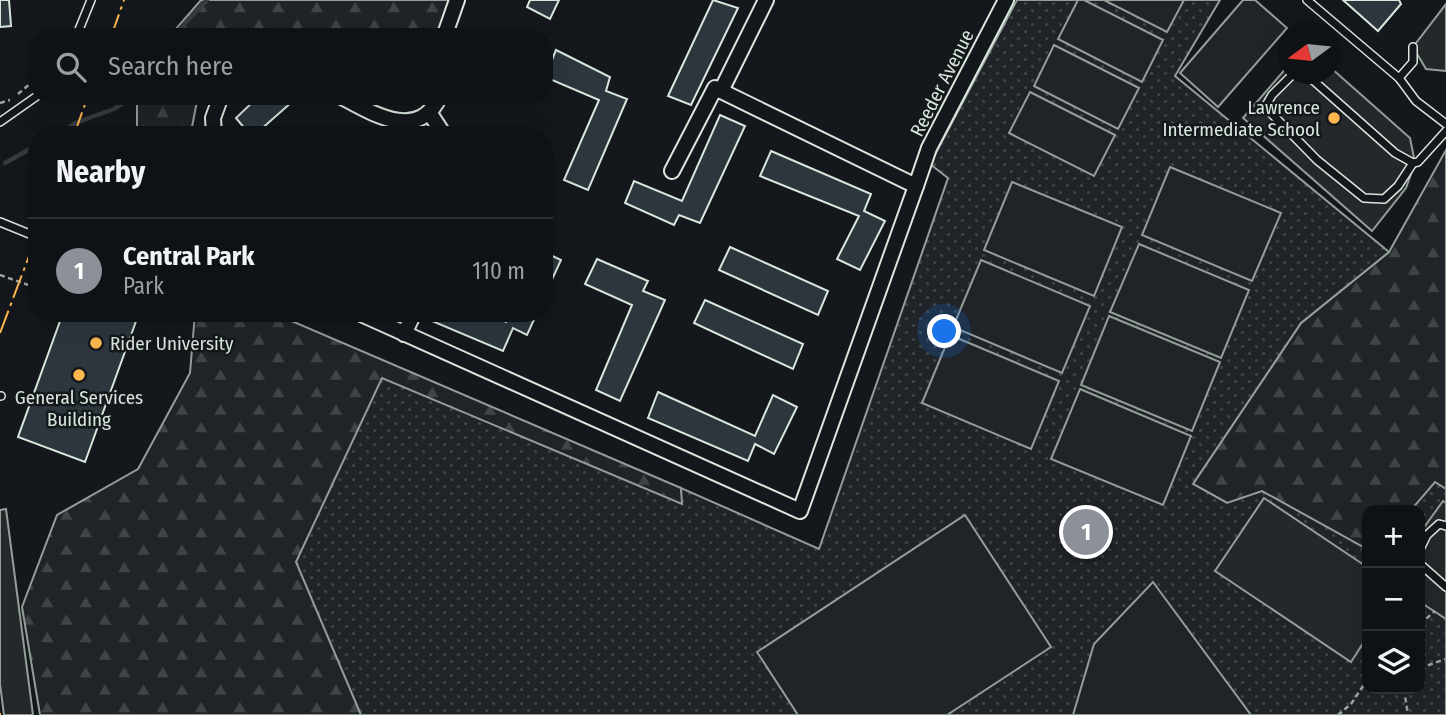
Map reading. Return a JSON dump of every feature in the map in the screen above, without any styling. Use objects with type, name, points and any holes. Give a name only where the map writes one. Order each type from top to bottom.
[{"type":"street","points":[[447,28],[457,0]]},
{"type":"street","points":[[721,91],[766,0]]},
{"type":"street","name":"Reeder Avenue","points":[[404,334],[800,511],[929,148],[1006,0]]},
{"type":"street","points":[[672,171],[715,88],[915,186]]},
{"type":"street","points":[[213,126],[218,105]]},
{"type":"street","points":[[359,105],[394,122],[420,118],[434,105]]},
{"type":"street","points":[[429,112],[438,126]]},
{"type":"street","points":[[378,322],[404,334],[410,322]]},
{"type":"lane","points":[[80,28],[91,0]]},
{"type":"lane","points":[[1307,0],[1399,78],[1416,101],[1446,124]]},
{"type":"lane","points":[[1399,78],[1413,62],[1413,47]]},
{"type":"lane","points":[[1284,84],[1272,95],[1265,107],[1317,160],[1364,198],[1384,199],[1398,186],[1413,163]]},
{"type":"lane","points":[[1318,84],[1395,153],[1413,163],[1418,163],[1446,131]]},
{"type":"lane","points":[[0,122],[28,102]]},
{"type":"lane","points":[[0,222],[28,233]]},
{"type":"lane","points":[[1425,542],[1439,524],[1446,526]]},
{"type":"lane","points":[[1425,568],[1446,587]]},
{"type":"path","points":[[0,103],[9,101],[28,85]]},
{"type":"path","points":[[0,275],[28,285]]},
{"type":"path","points":[[1425,620],[1435,611]]},
{"type":"path","points":[[1425,666],[1446,659]]},
{"type":"path","points":[[1338,715],[1351,704],[1362,688]]},
{"type":"path","points":[[1405,694],[1408,715]]},
{"type":"green space","points":[[201,0],[460,0],[454,28],[177,28]]},
{"type":"green space","points":[[1017,0],[1220,0],[1175,76],[1389,252],[1301,323],[1193,484],[1227,503],[1262,491],[1362,546],[1362,694],[1425,694],[1425,505],[1415,505],[1435,482],[1446,489],[1446,715],[361,715],[296,562],[382,378],[682,504],[681,488],[819,549],[948,178],[930,164]]},
{"type":"green space","points":[[1078,0],[1084,0],[1163,40],[1142,82],[1058,39]]},
{"type":"green space","points":[[1104,0],[1184,0],[1167,32]]},
{"type":"green space","points":[[1243,0],[1255,0],[1279,21],[1278,38],[1218,107],[1180,73]]},
{"type":"green space","points":[[1054,45],[1139,88],[1118,129],[1034,86]]},
{"type":"green space","points":[[1030,92],[1115,135],[1094,176],[1009,133]]},
{"type":"green space","points":[[137,105],[196,105],[192,126],[137,126]]},
{"type":"green space","points":[[1446,150],[1446,498],[1425,508],[1425,505],[1362,505],[1362,577],[1193,484],[1301,323],[1389,252]]},
{"type":"green space","points":[[1170,167],[1281,213],[1252,281],[1142,235]]},
{"type":"green space","points":[[1012,182],[1122,227],[1094,296],[984,250]]},
{"type":"green space","points":[[1139,244],[1249,290],[1221,358],[1110,312]]},
{"type":"green space","points":[[981,260],[1090,306],[1062,373],[953,327]]},
{"type":"green space","points":[[1109,316],[1220,362],[1192,431],[1081,385]]},
{"type":"green space","points":[[194,322],[294,322],[681,488],[697,613],[660,715],[40,715],[22,607],[57,515],[138,469],[190,373]]},
{"type":"green space","points":[[950,335],[1059,381],[1031,449],[922,403]]},
{"type":"green space","points":[[1080,389],[1191,436],[1163,505],[1051,459]]},
{"type":"green space","points":[[965,515],[1051,647],[947,715],[798,715],[757,652]]},
{"type":"green space","points":[[1153,582],[1251,715],[1073,715],[1094,644]]},
{"type":"shaded area","points":[[1446,4],[1446,71],[1426,69],[1413,47]]},
{"type":"shaded area","points":[[1341,77],[1410,138],[1415,163],[1406,188],[1372,231],[1243,118],[1278,78],[1278,84],[1341,84]]},
{"type":"shaded area","points":[[1264,498],[1362,564],[1362,645],[1351,662],[1215,571]]},
{"type":"shaded area","points":[[1443,501],[1446,503],[1446,619],[1425,605],[1425,526]]},
{"type":"shaded area","points":[[6,509],[33,715],[4,715],[0,684],[0,510]]},
{"type":"building","points":[[0,0],[9,0],[11,26],[0,27]]},
{"type":"building","points":[[530,0],[559,0],[550,19],[527,7]]},
{"type":"building","points":[[713,0],[738,8],[691,105],[668,96]]},
{"type":"building","points":[[1343,0],[1399,0],[1401,4],[1378,31]]},
{"type":"building","points":[[556,50],[610,77],[606,91],[627,99],[588,190],[564,180],[599,100],[553,80],[553,57]]},
{"type":"building","points":[[250,105],[288,105],[265,126],[243,126],[236,118]]},
{"type":"building","points":[[720,115],[745,126],[700,223],[679,215],[674,225],[625,203],[634,181],[682,201]]},
{"type":"building","points":[[771,151],[871,194],[864,211],[885,221],[860,270],[837,259],[859,216],[760,176]]},
{"type":"building","points":[[730,247],[828,291],[818,315],[719,270]]},
{"type":"building","points":[[553,256],[561,260],[553,277]]},
{"type":"building","points":[[597,259],[648,281],[643,291],[665,300],[620,401],[596,390],[632,305],[585,284]]},
{"type":"building","points":[[705,300],[803,344],[793,369],[694,323]]},
{"type":"building","name":"General Services Building","points":[[60,322],[136,322],[85,462],[18,437]]},
{"type":"building","points":[[434,322],[533,322],[527,335],[513,328],[503,351]]},
{"type":"building","points":[[658,392],[755,436],[773,395],[797,407],[774,454],[755,444],[748,461],[648,418]]},
{"type":"waterway","points":[[181,28],[207,0]]},
{"type":"waterway","points":[[71,126],[120,105]]},
{"type":"waterway","points":[[5,163],[28,150]]},
{"type":"power","points":[[114,28],[124,0]]},
{"type":"power","points":[[77,126],[85,105]]},
{"type":"power","points":[[0,333],[28,259]]},
{"type":"place","name":"Lawrence Intermediate School","points":[[1334,118]]},
{"type":"place","name":"Rider University","points":[[96,343]]},
{"type":"place","name":"General Services Building","points":[[79,375]]},
{"type":"place","name":"Central Park","points":[[1086,532]]}]
